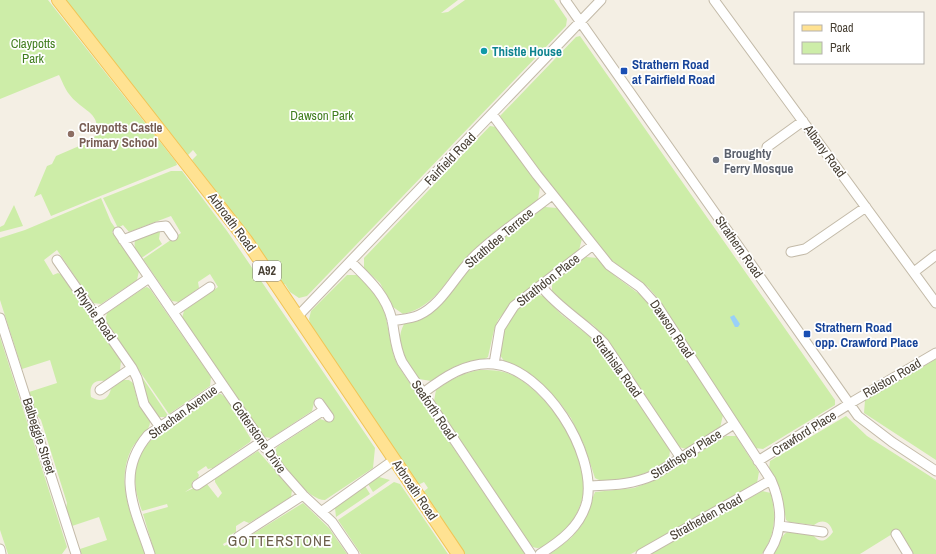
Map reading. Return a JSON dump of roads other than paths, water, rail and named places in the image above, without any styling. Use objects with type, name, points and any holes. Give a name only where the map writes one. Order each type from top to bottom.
[{"type":"main road","name":"Arbroath Road","points":[[58,0],[246,240],[458,554]]},
{"type":"street","name":"Strathern Road","points":[[565,0],[858,416],[870,427],[936,471]]},
{"type":"street","name":"Fairfield Road","points":[[298,316],[601,0]]},
{"type":"street","name":"Albany Road","points":[[714,0],[936,303]]},
{"type":"street","name":"Dawson Road","points":[[492,114],[552,195],[609,265],[640,287],[654,301],[771,480],[777,493],[780,507],[780,526],[776,540],[768,554]]},
{"type":"street","points":[[767,146],[803,121]]},
{"type":"street","name":"Strathdee Terrace","points":[[392,321],[414,316],[430,308],[440,299],[461,270],[480,250],[552,195]]},
{"type":"street","points":[[791,252],[806,249],[866,207]]},
{"type":"street","points":[[123,240],[157,227],[166,226],[172,236]]},
{"type":"street","name":"Gotterstone Drive","points":[[118,232],[281,470],[303,495],[332,522],[354,554]]},
{"type":"street","name":"Strathdon Place","points":[[494,364],[500,328],[514,306],[593,245]]},
{"type":"street","points":[[914,272],[936,256]]},
{"type":"street","name":"Rhynie Road","points":[[57,260],[132,368],[137,378],[144,404],[160,427]]},
{"type":"street","name":"Seaforth Road","points":[[351,262],[382,295],[392,321],[398,353],[423,393],[531,554]]},
{"type":"street","points":[[95,315],[149,278]]},
{"type":"street","name":"Strathisla Road","points":[[540,286],[558,305],[594,332],[604,343],[681,458]]},
{"type":"street","points":[[173,312],[210,287]]},
{"type":"street","name":"Balbeggie Street","points":[[0,320],[76,554]]},
{"type":"street","name":"Ralston Road","points":[[849,404],[936,353]]},
{"type":"street","points":[[423,393],[451,374],[463,368],[494,364],[509,368],[523,375],[550,400],[564,417],[583,454],[588,469],[589,486],[587,502],[580,518],[570,532],[559,542],[540,554]]},
{"type":"street","points":[[100,390],[132,368]]},
{"type":"street","name":"Strachan Avenue","points":[[150,554],[130,491],[129,476],[133,460],[140,445],[148,435],[222,384]]},
{"type":"street","name":"Crawford Place","points":[[758,461],[849,404]]},
{"type":"street","points":[[197,485],[324,410]]},
{"type":"street","name":"Strathspey Place","points":[[589,486],[622,485],[639,482],[654,475],[734,424]]},
{"type":"street","points":[[321,512],[394,460]]},
{"type":"street","name":"Stratheden Road","points":[[642,554],[771,480]]},
{"type":"street","points":[[241,531],[303,495]]},
{"type":"street","points":[[780,526],[823,532]]},
{"type":"street","points":[[896,534],[908,554]]},
{"type":"street","points":[[0,550],[2,554]]},
{"type":"water","points":[[734,315],[740,324],[738,327],[735,327],[730,317]]},
{"type":"place","name":"Thistle House","points":[[484,51]]},
{"type":"place","name":"Strathern Road at Fairfield Road","points":[[624,71]]},
{"type":"place","name":"Claypotts Castle Primary School","points":[[71,134]]},
{"type":"place","name":"Broughty Ferry Mosque","points":[[716,160]]},
{"type":"place","name":"Strathern Road opp. Crawford Place","points":[[807,334]]},
{"type":"district","name":"GOTTERSTONE","points":[[280,540]]},
{"type":"park label","name":"Claypotts Park","points":[[33,50]]},
{"type":"park label","name":"Dawson Park","points":[[322,115]]}]
